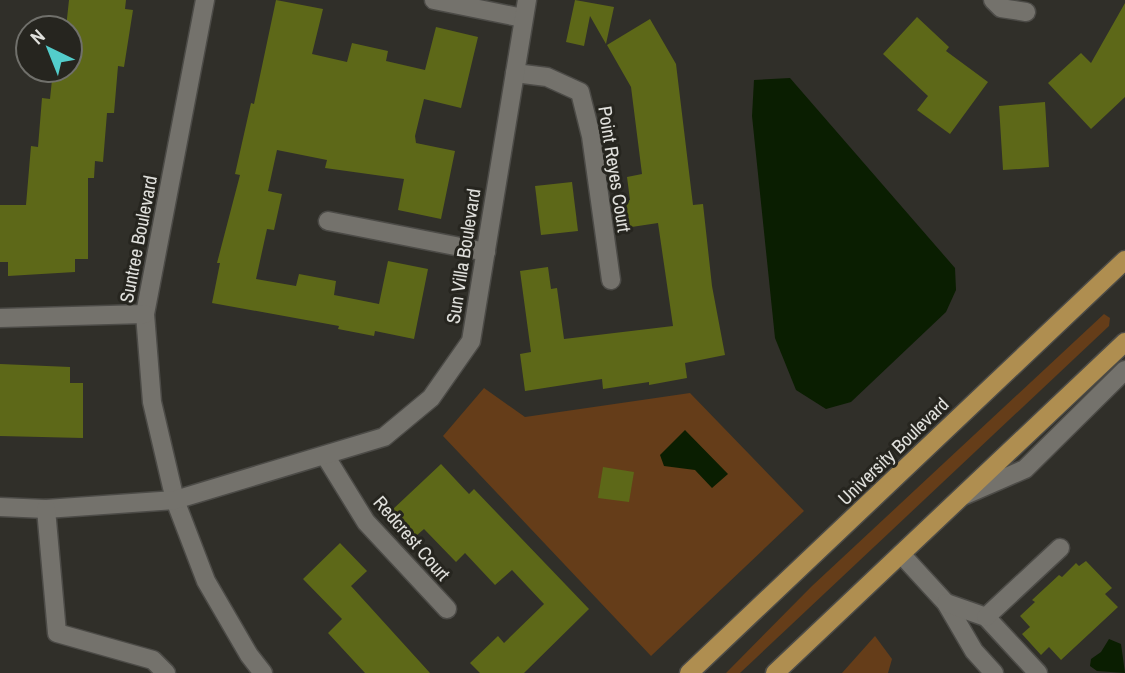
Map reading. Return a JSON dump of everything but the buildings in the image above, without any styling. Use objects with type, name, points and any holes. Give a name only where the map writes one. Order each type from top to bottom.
[{"type":"main road","name":"University Boulevard","points":[[690,673],[1125,260]]},
{"type":"main road","points":[[775,673],[1125,342]]},
{"type":"street","name":"Suntree Boulevard","points":[[205,0],[145,314],[152,402],[175,500],[206,581],[249,655],[263,673]]},
{"type":"street","points":[[434,0],[525,9]]},
{"type":"street","points":[[993,0],[1001,8],[1026,12]]},
{"type":"street","name":"Sun Villa Boulevard","points":[[0,507],[46,509],[175,500],[384,438],[431,398],[471,341],[525,9]]},
{"type":"street","name":"Point Reyes Court","points":[[515,73],[547,76],[580,92],[591,136],[611,280]]},
{"type":"street","points":[[328,221],[486,252]]},
{"type":"street","points":[[0,318],[145,314]]},
{"type":"street","points":[[961,497],[1025,469],[1125,370]]},
{"type":"street","name":"Redcrest Court","points":[[326,457],[366,522],[447,609]]},
{"type":"street","points":[[46,509],[57,633],[153,660],[166,673]]},
{"type":"street","points":[[986,617],[1060,548]]},
{"type":"street","points":[[901,554],[946,603],[974,651],[994,673]]},
{"type":"street","points":[[946,603],[986,617],[1038,673]]},
{"type":"shaded area","points":[[790,78],[955,268],[956,290],[946,312],[851,402],[826,409],[796,390],[775,338],[752,116],[754,80]]},
{"type":"shaded area","points":[[1104,314],[1110,318],[1109,326],[740,673],[726,673],[812,586]]},
{"type":"shaded area","points":[[484,388],[525,417],[690,393],[804,511],[651,656],[443,436]]},
{"type":"shaded area","points":[[685,430],[728,474],[712,488],[695,470],[664,466],[660,455]]},
{"type":"shaded area","points":[[875,636],[892,659],[888,673],[842,673]]},
{"type":"shaded area","points":[[1109,639],[1121,644],[1125,673],[1097,671],[1090,666],[1091,659],[1101,652]]}]
